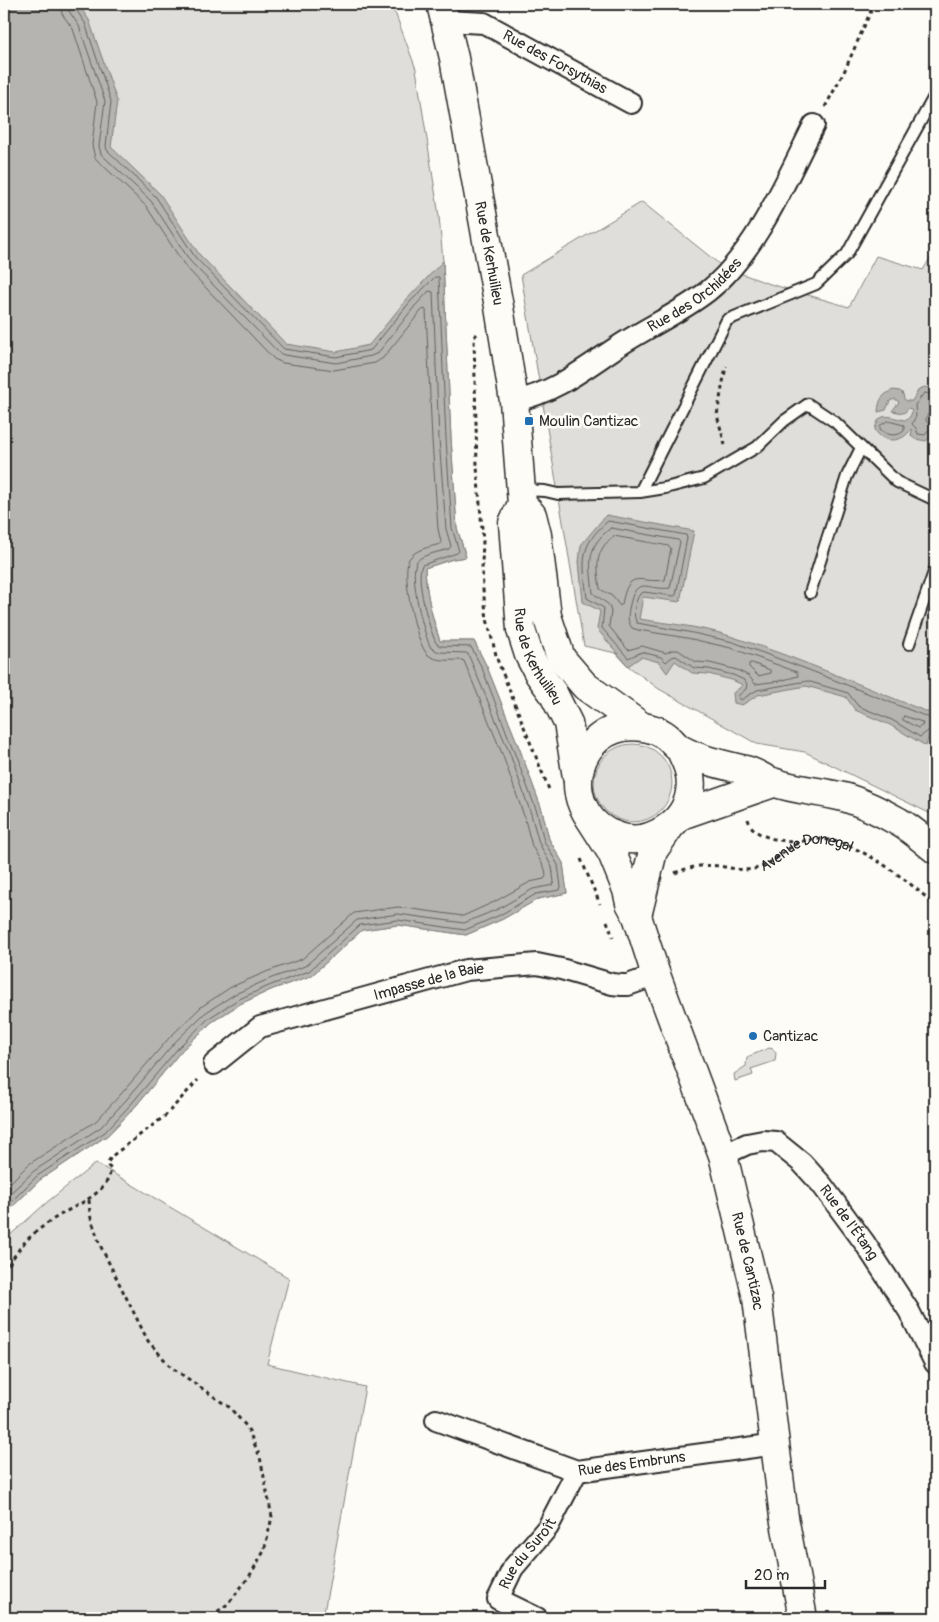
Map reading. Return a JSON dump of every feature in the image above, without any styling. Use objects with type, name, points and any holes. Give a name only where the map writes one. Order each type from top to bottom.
[{"type":"main road","name":"Rue de Kerhuilieu","points":[[444,12],[500,307],[514,401],[522,497],[513,523],[522,630],[529,655],[538,674],[553,693],[565,715],[572,740],[577,777]]},
{"type":"main road","name":"Rue de Kerhuilieu","points":[[522,497],[532,515],[537,535],[547,616],[561,658],[585,686],[641,726]]},
{"type":"main road","points":[[773,782],[675,821],[649,838],[626,839],[606,832],[589,817],[578,791],[577,777],[582,759],[592,744],[606,733],[623,727],[641,726],[663,734],[680,749],[724,765],[748,771],[773,782],[847,798],[899,822],[935,849]]},
{"type":"main road","points":[[637,916],[653,851],[675,821],[690,793],[690,770],[680,749]]},
{"type":"main road","name":"Rue de Cantizac","points":[[589,817],[612,853],[627,890],[656,975],[723,1155],[757,1298],[784,1517],[803,1618]]},
{"type":"street","name":"Rue des Forsythias","points":[[444,12],[484,23],[631,103]]},
{"type":"street","name":"Rue des Orchidées","points":[[514,401],[530,398],[561,384],[628,340],[675,314],[708,291],[729,272],[766,218],[814,126]]},
{"type":"street","name":"Impasse de la Baie","points":[[214,1064],[260,1027],[466,970],[536,964],[622,985],[628,985],[656,975]]},
{"type":"street","name":"Rue de l'Étang","points":[[723,1155],[747,1144],[770,1141],[776,1142],[802,1163],[822,1185],[864,1242],[909,1311],[935,1362]]},
{"type":"street","name":"Rue des Embruns","points":[[436,1420],[577,1471],[776,1444]]},
{"type":"street","name":"Rue du Suroît","points":[[536,1618],[498,1599],[513,1568],[548,1527],[577,1471]]},
{"type":"lane","points":[[640,492],[726,320],[816,284],[847,254],[935,95]]},
{"type":"lane","points":[[522,497],[545,490],[558,494],[640,492],[704,478],[757,447],[784,420],[808,404],[835,422],[897,482],[935,500]]},
{"type":"lane","points":[[810,593],[847,476],[861,448]]},
{"type":"lane","points":[[909,644],[935,569]]},
{"type":"path","points":[[814,126],[844,72],[874,4]]},
{"type":"path","points":[[726,320],[731,338],[717,415],[730,462]]},
{"type":"path","points":[[748,812],[748,820],[753,830],[764,836],[799,843]]},
{"type":"path","name":"Avenue Donegal","points":[[671,874],[698,866],[717,866],[743,870],[756,869],[793,845],[804,841],[829,840],[847,845],[878,861],[910,883],[935,905]]},
{"type":"path","points":[[594,887],[616,946]]},
{"type":"path","points":[[4,1270],[30,1237],[61,1214],[89,1200],[109,1178],[111,1169],[108,1166],[108,1162],[112,1156],[165,1116],[214,1064]]},
{"type":"path","points":[[89,1200],[90,1215],[100,1245],[148,1341],[171,1367],[229,1407],[247,1427],[260,1458],[272,1517],[264,1551],[249,1577],[228,1604],[208,1618]]},
{"type":"shaded area","points":[[4,4],[388,4],[396,15],[416,69],[439,216],[457,528],[466,557],[425,568],[428,596],[440,641],[474,641],[487,667],[542,810],[549,839],[563,863],[567,893],[538,899],[503,919],[466,935],[398,925],[362,930],[311,976],[273,989],[240,1004],[212,1022],[182,1050],[135,1107],[108,1135],[40,1180],[9,1210],[4,1218]]},
{"type":"shaded area","points":[[642,202],[723,267],[767,283],[849,307],[876,256],[923,270],[935,250],[935,816],[805,752],[757,744],[659,689],[628,666],[616,653],[584,646],[521,275]]},
{"type":"shaded area","points":[[633,744],[648,747],[660,756],[669,768],[672,783],[669,798],[660,810],[648,819],[633,822],[618,819],[606,810],[597,798],[594,783],[597,768],[606,756],[618,747]]},
{"type":"shaded area","points":[[769,1048],[773,1049],[776,1053],[775,1061],[751,1069],[753,1075],[735,1081],[734,1074],[746,1066],[747,1057]]},
{"type":"shaded area","points":[[96,1163],[289,1278],[267,1364],[365,1387],[323,1618],[4,1618],[4,1243],[7,1238],[46,1203]]},
{"type":"water","points":[[4,4],[78,4],[89,20],[117,101],[111,147],[160,194],[199,254],[286,344],[336,352],[369,345],[407,299],[443,261],[457,528],[466,557],[425,568],[428,596],[440,641],[474,641],[487,667],[542,810],[549,839],[563,863],[567,893],[538,899],[503,919],[466,935],[398,925],[362,930],[311,976],[273,989],[240,1004],[212,1022],[182,1050],[135,1107],[108,1135],[40,1180],[9,1210],[4,1218]]},
{"type":"water","points":[[925,387],[935,390],[935,413],[930,420],[935,421],[935,432],[932,433],[930,438],[926,441],[915,439],[911,436],[911,429],[903,437],[893,440],[888,440],[879,435],[875,430],[880,419],[888,416],[907,420],[912,410],[909,408],[904,413],[892,411],[899,402],[895,399],[890,401],[886,410],[878,412],[880,401],[884,396],[893,390],[900,391],[904,399],[912,401],[919,389]]},
{"type":"water","points":[[606,515],[694,531],[680,602],[643,597],[639,619],[688,626],[724,634],[836,675],[935,715],[935,738],[929,735],[926,746],[890,725],[855,710],[846,697],[806,686],[758,695],[742,705],[734,703],[733,693],[743,685],[732,680],[708,674],[692,673],[675,661],[667,673],[659,662],[641,657],[628,666],[597,629],[600,611],[583,602],[579,562],[581,545]]},
{"type":"place","name":"Moulin Cantizac","points":[[529,421]]},
{"type":"place","name":"Cantizac","points":[[753,1036]]}]
